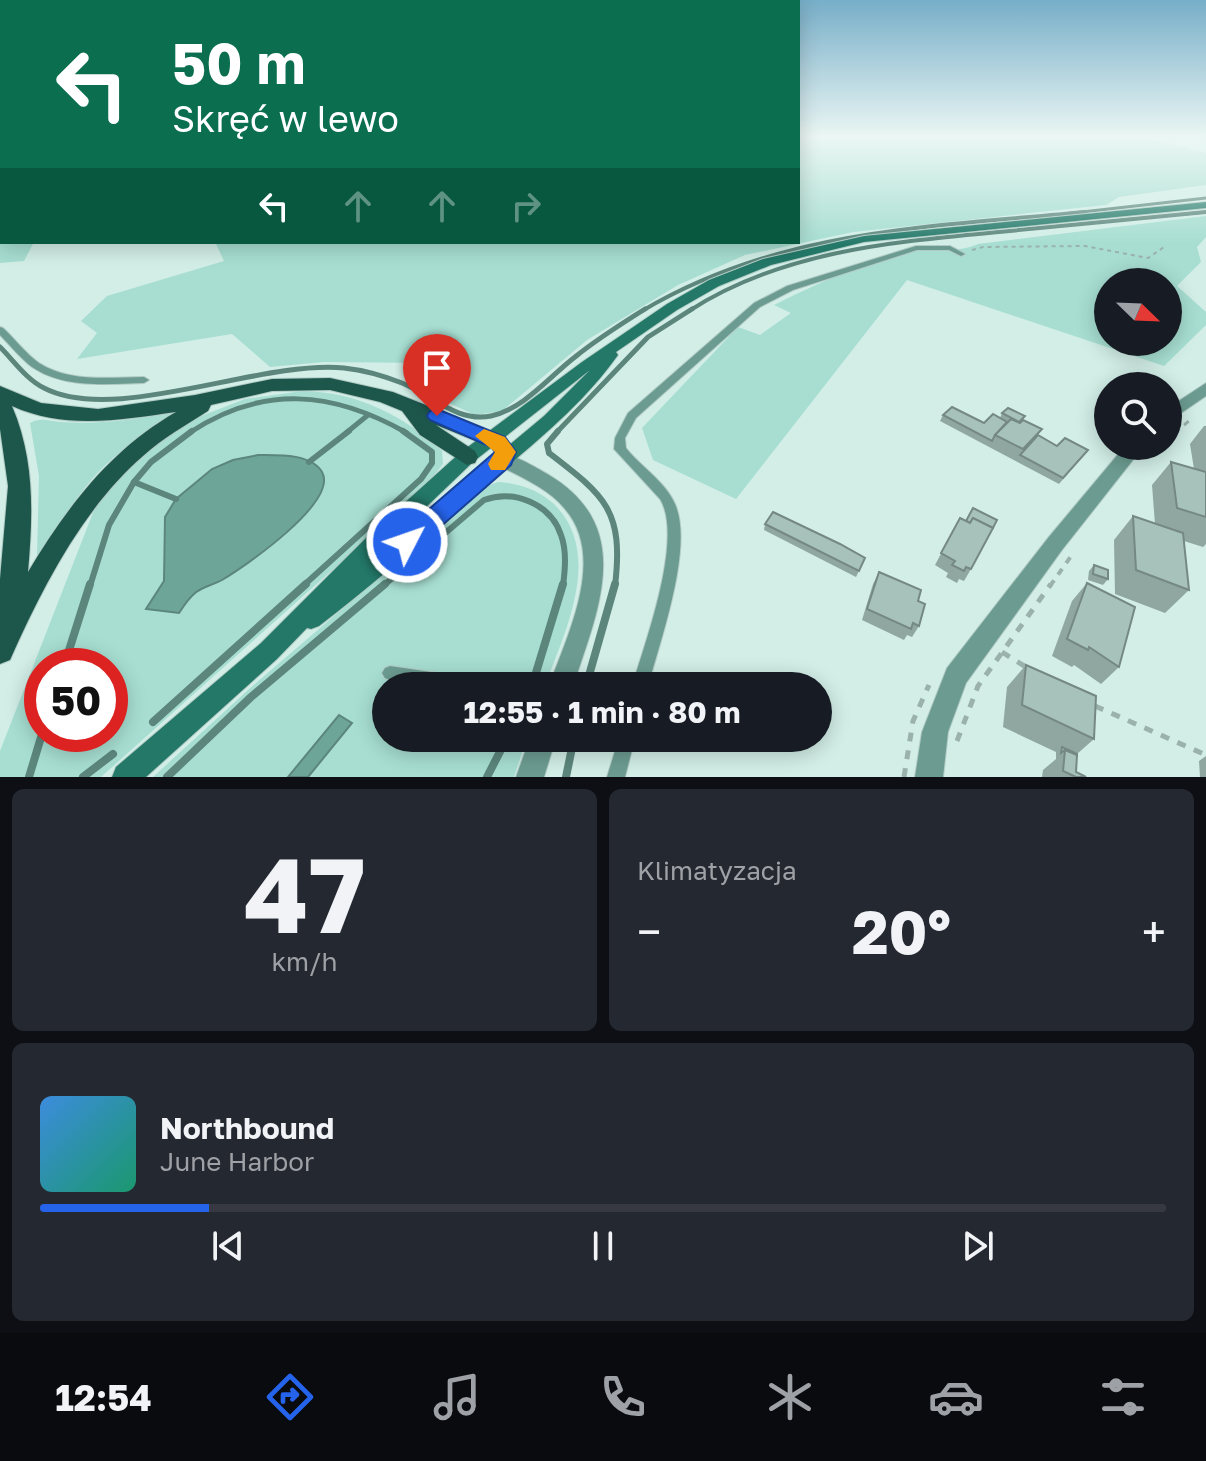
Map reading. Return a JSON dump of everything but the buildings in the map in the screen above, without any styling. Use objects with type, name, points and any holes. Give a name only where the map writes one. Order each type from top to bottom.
[{"type":"main road","points":[[0,393],[38,410],[98,416],[147,410],[272,385],[330,384],[366,390],[491,439]]},
{"type":"main road","points":[[4,641],[78,513],[104,479],[161,429],[230,394]]},
{"type":"main road","points":[[0,403],[15,446],[19,508],[4,641]]},
{"type":"main road","points":[[411,409],[428,430],[467,457]]},
{"type":"street","points":[[269,651],[379,538],[467,457],[579,371],[672,307],[714,283],[767,262],[817,249],[908,234],[1206,205]]},
{"type":"street","points":[[126,777],[269,651],[360,582],[504,460],[585,386],[619,344]]},
{"type":"street","points":[[1182,406],[1206,388]]},
{"type":"street","points":[[491,439],[503,447],[504,460]]},
{"type":"street","points":[[467,457],[484,462],[504,460],[550,485],[573,503],[585,521],[594,551],[589,599],[566,672]]},
{"type":"street","points":[[929,777],[935,732],[956,676],[1003,611],[1124,460]]},
{"type":"street","points":[[530,777],[538,752]]},
{"type":"lane","points":[[644,672],[676,546],[672,508],[659,489],[620,449],[620,438],[632,416],[775,291],[905,250],[938,247],[961,254]]},
{"type":"lane","points":[[0,330],[36,365],[58,376],[94,381],[144,380]]},
{"type":"lane","points":[[616,777],[623,752]]},
{"type":"path","points":[[961,254],[983,247],[1039,245],[1085,246],[1148,258],[1164,247]]},
{"type":"path","points":[[1182,426],[1199,412]]},
{"type":"path","points":[[955,754],[956,742],[978,686],[1074,552]]},
{"type":"path","points":[[1002,652],[1039,676]]},
{"type":"path","points":[[1091,705],[1206,755]]},
{"type":"shaded area","points":[[800,172],[1206,172],[1206,185],[1119,197],[1106,205],[853,232],[800,243]]},
{"type":"shaded area","points":[[1206,216],[1206,237],[1197,247],[1201,262],[1182,281],[1182,268],[1094,268],[1094,343],[907,280],[736,499],[653,460],[642,428],[738,327],[760,335],[791,313],[774,305],[827,280],[881,260],[926,248],[968,247]]},
{"type":"shaded area","points":[[0,244],[33,244],[24,261],[0,263]]},
{"type":"shaded area","points":[[216,244],[797,244],[745,255],[678,285],[587,340],[502,411],[475,415],[416,388],[428,363],[324,362],[270,367],[232,334],[77,359],[97,333],[81,321],[107,296],[224,261]]},
{"type":"shaded area","points":[[1182,290],[1206,312],[1206,325],[1182,348]]},
{"type":"shaded area","points":[[1134,356],[1174,356],[1164,366]]},
{"type":"shaded area","points":[[303,391],[323,392],[360,401],[395,416],[442,451],[443,464],[424,488],[101,777],[0,777],[0,751],[24,690],[24,752],[128,752],[128,648],[40,648],[96,505],[147,449],[196,418],[245,399]]},
{"type":"shaded area","points":[[180,410],[112,459],[92,479],[37,555],[39,476],[30,423],[41,420],[106,422]]},
{"type":"shaded area","points":[[258,455],[293,456],[317,466],[322,472],[323,485],[317,500],[268,548],[222,580],[197,592],[179,613],[146,609],[164,581],[165,517],[176,499],[212,469],[233,460]]},
{"type":"shaded area","points":[[498,482],[528,488],[554,504],[569,524],[576,546],[576,593],[550,672],[372,672],[372,752],[522,752],[514,777],[153,777],[248,690],[484,487]]},
{"type":"shaded area","points":[[339,715],[352,723],[308,777],[288,777]]},
{"type":"waterway","points":[[1071,213],[1206,198]]},
{"type":"waterway","points":[[1071,213],[1085,212]]},
{"type":"waterway","points":[[689,311],[762,275],[839,253],[918,240],[1206,212],[1185,214]]},
{"type":"waterway","points":[[642,311],[694,284],[748,263],[802,248],[913,228],[1071,213]]},
{"type":"waterway","points":[[1064,214],[1071,213]]},
{"type":"waterway","points":[[0,347],[38,384],[74,397],[109,399],[147,396],[271,373],[344,368],[395,380],[456,412],[479,417],[491,416],[515,406],[592,344],[645,309]]},
{"type":"waterway","points":[[556,433],[648,337],[692,309]]},
{"type":"waterway","points":[[190,432],[244,406],[271,400],[298,399],[352,408],[403,431]]},
{"type":"waterway","points":[[346,433],[368,415]]},
{"type":"waterway","points":[[309,462],[349,431]]},
{"type":"waterway","points":[[303,586],[421,479],[432,463],[432,452],[403,431]]},
{"type":"waterway","points":[[403,431],[407,433]]},
{"type":"waterway","points":[[558,431],[547,444],[549,453],[597,494],[613,522],[617,560],[615,586]]},
{"type":"waterway","points":[[134,482],[151,462],[190,432]]},
{"type":"waterway","points":[[90,586],[109,525],[134,482]]},
{"type":"waterway","points":[[134,482],[176,499]]},
{"type":"waterway","points":[[383,586],[484,500],[507,496],[540,507],[556,524],[564,547],[563,586]]},
{"type":"waterway","points":[[70,648],[90,584]]},
{"type":"waterway","points":[[153,722],[306,584]]},
{"type":"waterway","points":[[167,777],[251,697],[385,584]]},
{"type":"waterway","points":[[536,672],[563,584]]},
{"type":"waterway","points":[[590,672],[615,584]]},
{"type":"waterway","points":[[29,777],[37,752]]},
{"type":"waterway","points":[[487,777],[500,752]]},
{"type":"waterway","points":[[566,777],[571,752]]},
{"type":"waterway","points":[[83,777],[113,754]]},
{"type":"slow traffic","points":[[484,436],[503,447],[504,460],[498,464]]},
{"type":"route","points":[[407,542],[504,460],[505,452],[498,442],[437,416]]}]
